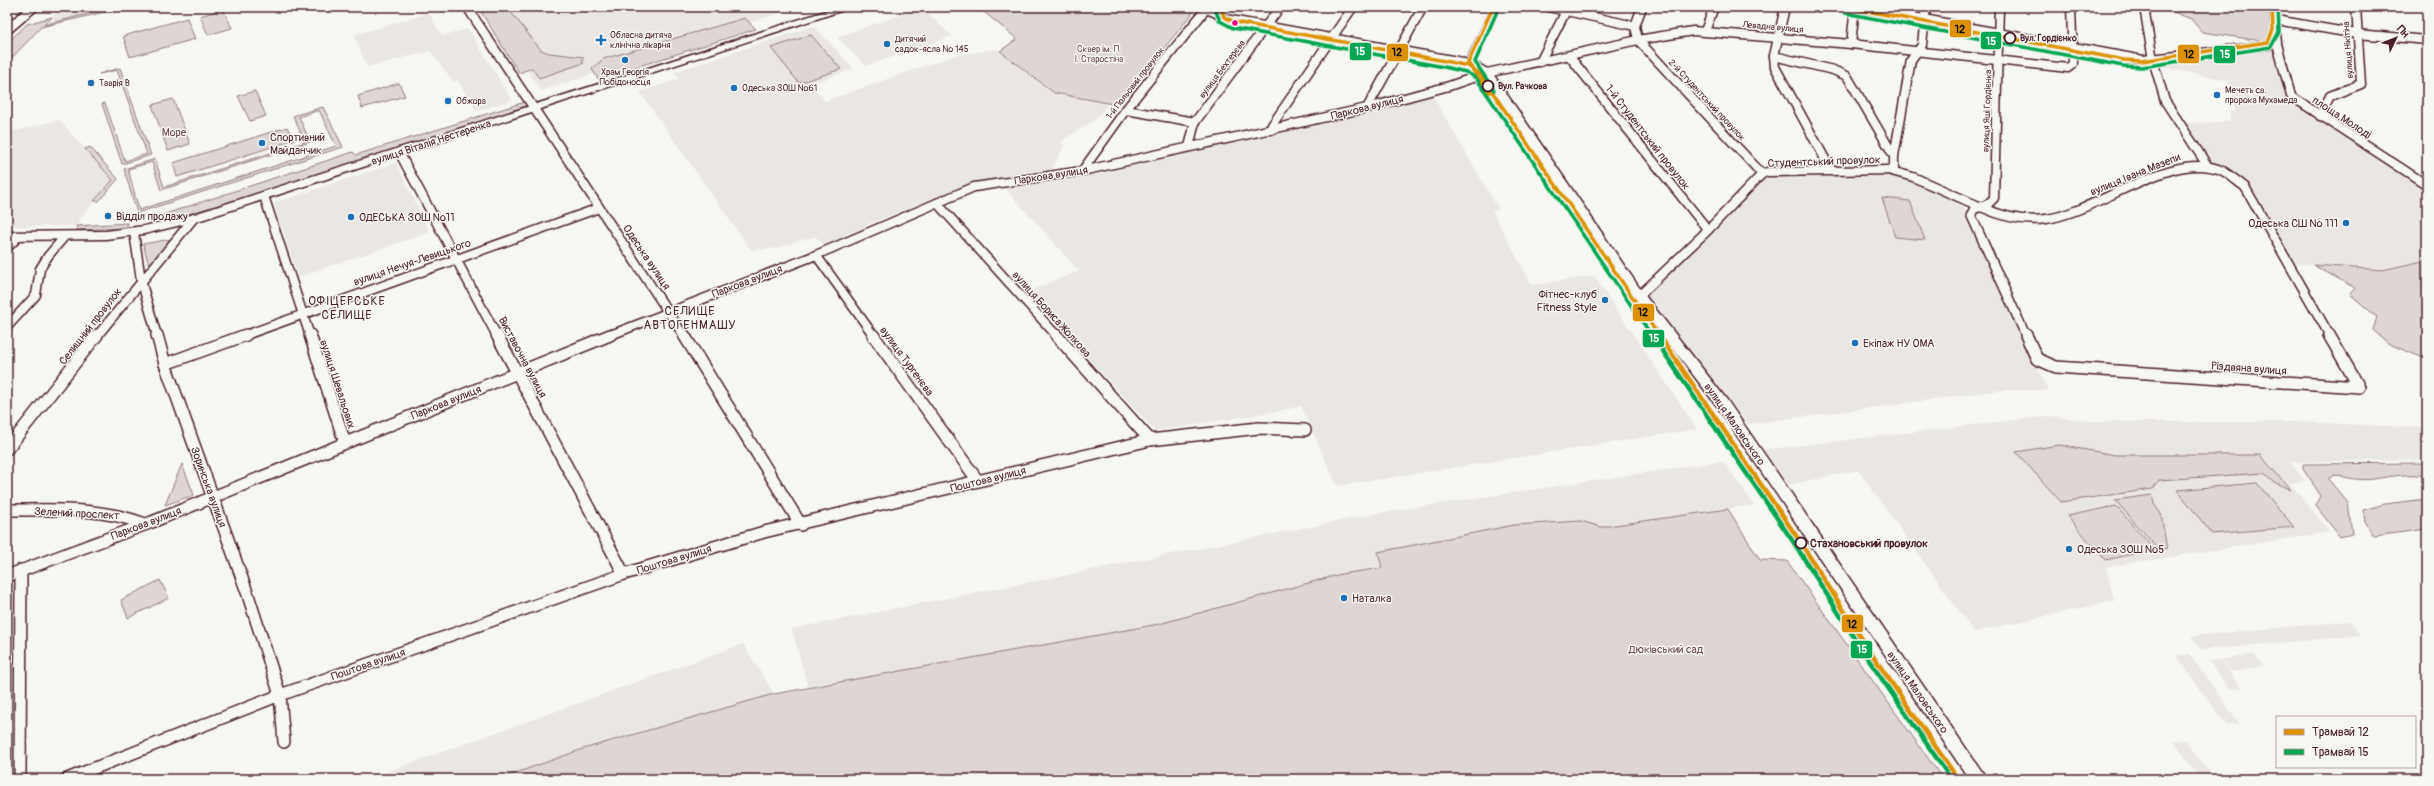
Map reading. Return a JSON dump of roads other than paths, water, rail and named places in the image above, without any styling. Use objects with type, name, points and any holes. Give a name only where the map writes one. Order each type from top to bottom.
[{"type":"main road","points":[[7,30],[34,7]]},
{"type":"main road","name":"вулиця Віталія Нестеренка","points":[[13,236],[106,235],[134,232],[194,218],[848,7]]},
{"type":"street","name":"Одеська вулиця","points":[[467,7],[533,109],[669,311],[801,525]]},
{"type":"street","name":"вулиця Бехтерєва","points":[[1189,147],[1195,122],[1280,7]]},
{"type":"street","points":[[1271,130],[1272,125],[1353,7]]},
{"type":"street","points":[[1367,108],[1423,7]]},
{"type":"street","points":[[1470,63],[1496,7]]},
{"type":"street","points":[[1548,7],[1567,9],[1635,26]]},
{"type":"street","points":[[1638,40],[1635,26],[1642,7]]},
{"type":"street","points":[[1705,31],[1714,7]]},
{"type":"street","points":[[1785,7],[1774,56],[1775,68],[1831,170]]},
{"type":"street","points":[[1851,44],[1855,7]]},
{"type":"street","points":[[1860,7],[2073,47],[2153,60],[2277,44]]},
{"type":"street","points":[[1894,171],[1894,156],[1911,60],[1922,45],[1926,7]]},
{"type":"street","name":"вулиця Яші Гордієнка","points":[[1979,208],[1990,204],[1994,198],[2000,7]]},
{"type":"street","points":[[2071,7],[2073,47]]},
{"type":"street","points":[[2144,7],[2153,60],[2165,101],[2207,165]]},
{"type":"street","name":"площа Молоді","points":[[2274,7],[2277,44],[2291,96],[2427,185]]},
{"type":"street","name":"вулиця Нікітіна","points":[[2320,116],[2330,96],[2361,84],[2356,7]]},
{"type":"street","points":[[1206,8],[1224,17],[1470,63],[1487,74]]},
{"type":"street","name":"1-й Польовий провулок","points":[[1082,171],[1126,110],[1206,8]]},
{"type":"street","points":[[1540,62],[1567,9]]},
{"type":"street","points":[[2276,20],[2357,34],[2427,40]]},
{"type":"street","name":"Левадна вулиця","points":[[1487,74],[1570,57],[1638,40],[1693,31],[1851,44],[2061,68],[2068,68],[2073,64],[2073,47]]},
{"type":"street","name":"2-й Студентський провулок","points":[[1638,40],[1762,174]]},
{"type":"street","points":[[1774,56],[1833,70],[1847,76],[1894,156]]},
{"type":"street","name":"1-й Студентський провулок","points":[[1570,57],[1708,230]]},
{"type":"street","name":"Паркова вулиця","points":[[7,576],[145,524],[518,374],[669,311],[816,255],[974,187],[1082,171],[1271,130],[1367,108],[1487,74]]},
{"type":"street","name":"вулиця Маловського","points":[[1487,74],[1639,296],[1722,403],[1979,779]]},
{"type":"street","points":[[1126,110],[1195,122]]},
{"type":"street","name":"Виставочна вулиця","points":[[399,152],[624,574]]},
{"type":"street","name":"Різдвяна вулиця","points":[[1979,208],[1972,211],[1972,219],[2037,359],[2045,364],[2056,367],[2359,387],[2244,188],[2237,180],[2207,165]]},
{"type":"street","name":"вулиця Івана Мазепи","points":[[1979,208],[2017,218],[2047,219],[2065,214],[2179,167],[2207,165]]},
{"type":"street","name":"Студентський провулок","points":[[1639,296],[1708,230],[1762,174],[1767,172],[1880,169],[1894,171],[1979,208]]},
{"type":"street","name":"вулиця Шевальових","points":[[264,196],[345,443]]},
{"type":"street","name":"вулиця Бориса Жолкова","points":[[937,203],[1150,440]]},
{"type":"street","name":"вулиця Нечуя-Левицького","points":[[166,364],[303,313],[456,260],[599,208]]},
{"type":"street","name":"Селищний провулок","points":[[7,449],[142,280],[194,218]]},
{"type":"street","name":"Зоринська вулиця","points":[[134,232],[142,280],[166,364],[248,595],[280,695],[284,742]]},
{"type":"street","points":[[7,248],[13,236]]},
{"type":"street","points":[[7,327],[36,295],[35,282],[40,269],[48,256],[65,236]]},
{"type":"street","name":"вулиця Тургенєва","points":[[816,255],[978,481]]},
{"type":"street","name":"Поштова вулиця","points":[[67,779],[280,695],[624,574],[764,532],[801,525],[1150,440],[1259,428],[1305,430]]},
{"type":"street","name":"Зелений проспект","points":[[7,510],[103,512],[126,516],[145,524]]},
{"type":"street","points":[[20,779],[21,570]]},
{"type":"tram line","name":"12","points":[[1221,7],[1224,17],[1235,22],[1445,61],[1468,66],[1480,74],[1799,540],[1871,653],[1958,779]]},
{"type":"tram line","name":"12","points":[[1489,93],[1468,63],[1493,7]]},
{"type":"tram line","name":"12","points":[[1846,7],[2124,60],[2142,61],[2268,42],[2273,30],[2272,7]]},
{"type":"tram line","name":"15","points":[[1845,13],[2123,66],[2142,67],[2271,47],[2279,32],[2278,7]]},
{"type":"tram line","name":"15","points":[[1215,9],[1220,21],[1233,28],[1444,67],[1466,72],[1476,78],[1794,543],[1866,656],[1951,779]]},
{"type":"tram line","name":"15","points":[[1494,90],[1475,62],[1498,9]]},
{"type":"place","name":"Вул. Гордієнко","points":[[2010,38]]},
{"type":"place","name":"Обласна дитяча клінічна лікарня","points":[[601,40]]},
{"type":"place","name":"Дитячий садок-ясла № 145","points":[[887,44]]},
{"type":"place","name":"Храм Георгія Побідоносця","points":[[625,60]]},
{"type":"place","name":"Таврія В","points":[[91,83]]},
{"type":"place","name":"Вул. Рачкова","points":[[1488,86]]},
{"type":"place","name":"Одеська ЗОШ №61","points":[[734,88]]},
{"type":"place","name":"Мечеть св. пророка Мухамеда","points":[[2217,95]]},
{"type":"place","name":"Обжора","points":[[448,101]]},
{"type":"place","name":"Спортивний Майданчик","points":[[262,143]]},
{"type":"place","name":"Відділ продажу","points":[[108,216]]},
{"type":"place","name":"ОДЕСЬКА ЗОШ №11","points":[[351,217]]},
{"type":"place","name":"Одеська СШ № 111","points":[[2346,223]]},
{"type":"place","name":"Фітнес-клуб Fitness Style","points":[[1605,300]]},
{"type":"place","name":"Екіпаж НУ ОМА","points":[[1855,343]]},
{"type":"place","name":"Стахановський провулок","points":[[1801,543]]},
{"type":"place","name":"Одеська ЗОШ №5","points":[[2069,549]]},
{"type":"place","name":"Наталка","points":[[1344,598]]},
{"type":"district","name":"ОФІЦЕРСЬКЕ СЕЛИЩЕ","points":[[347,308]]},
{"type":"district","name":"СЕЛИЩЕ АВТОГЕНМАШУ","points":[[690,318]]},
{"type":"park label","name":"Сквер ім. П. І. Старостіна","points":[[1099,54]]},
{"type":"park label","name":"Море","points":[[174,132]]},
{"type":"park label","name":"Дюківський сад","points":[[1666,649]]}]
